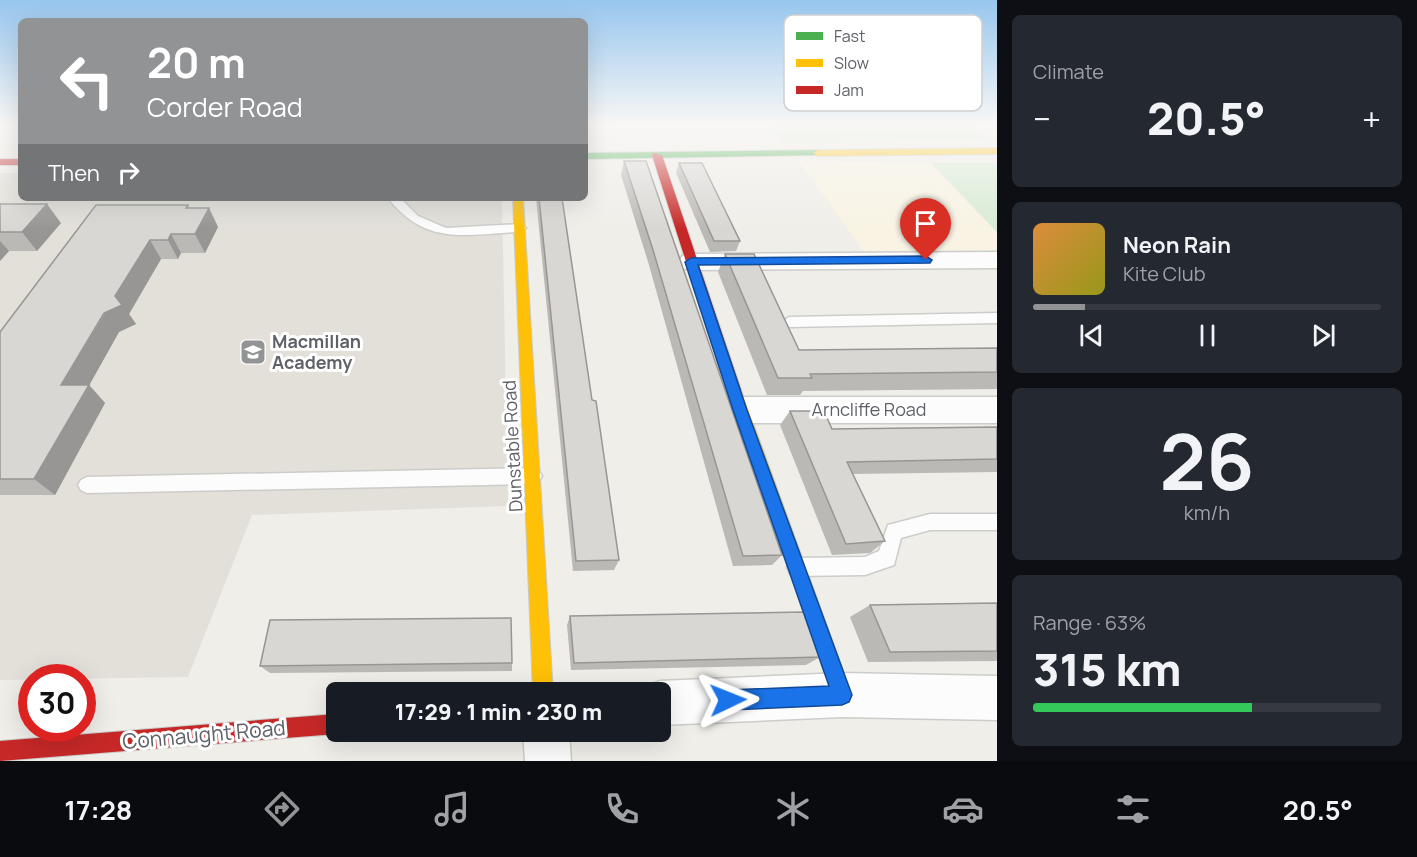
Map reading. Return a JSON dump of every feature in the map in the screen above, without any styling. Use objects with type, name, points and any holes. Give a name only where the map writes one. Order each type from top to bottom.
[{"type":"street","points":[[658,159],[740,410],[842,695]]},
{"type":"street","points":[[0,162],[18,162]]},
{"type":"street","name":"Dunstable Road","points":[[518,201],[542,682]]},
{"type":"street","points":[[691,262],[997,260]]},
{"type":"street","name":"Arncliffe Road","points":[[740,410],[997,410]]},
{"type":"street","points":[[671,703],[842,695],[997,698]]},
{"type":"street","name":"Connaught Road","points":[[0,751],[326,725]]},
{"type":"street","points":[[547,742],[548,761]]},
{"type":"lane","points":[[397,201],[414,218],[444,232],[520,228]]},
{"type":"lane","points":[[789,322],[997,318]]},
{"type":"lane","points":[[87,485],[533,476]]},
{"type":"lane","points":[[796,567],[866,566],[886,558],[894,531],[930,522],[997,522]]},
{"type":"shaded area","points":[[799,161],[931,163],[997,232],[997,252],[867,256]]},
{"type":"shaded area","name":"Macmillan Academy","points":[[0,173],[18,173],[18,201],[502,201],[508,506],[252,515],[188,677],[96,678],[96,664],[18,664],[18,680],[0,680]]},
{"type":"green space","points":[[931,163],[997,163],[997,232]]},
{"type":"building","points":[[624,161],[646,161],[782,555],[743,556],[653,250]]},
{"type":"building","points":[[679,163],[702,163],[740,241],[714,241]]},
{"type":"building","points":[[539,201],[562,201],[592,400],[596,401],[619,560],[576,561]]},
{"type":"building","points":[[0,204],[47,204],[22,232],[0,232]]},
{"type":"building","points":[[96,205],[188,205],[186,208],[209,208],[195,234],[171,234],[168,240],[150,240],[115,296],[122,305],[104,313],[61,385],[89,385],[34,479],[0,479],[0,332]]},
{"type":"building","points":[[725,254],[754,254],[799,350],[997,348],[997,372],[810,374],[812,378],[778,378]]},
{"type":"building","points":[[790,411],[824,411],[832,429],[997,427],[997,459],[847,462],[885,541],[846,544]]},
{"type":"building","points":[[997,603],[997,651],[890,652],[870,605]]},
{"type":"building","points":[[804,612],[820,657],[574,663],[570,616]]},
{"type":"building","points":[[511,618],[512,663],[260,666],[270,620]]},
{"type":"traffic: slow","points":[[518,201],[542,682]]},
{"type":"traffic: slow","points":[[734,390],[842,695]]},
{"type":"traffic: jam","points":[[658,159],[734,390]]},
{"type":"traffic: jam","points":[[0,162],[18,162]]},
{"type":"traffic: jam","points":[[0,751],[326,725]]},
{"type":"place","name":"Macmillan Academy","points":[[253,352]]},
{"type":"route","points":[[728,700],[842,695],[740,410],[691,262],[926,260]]}]
